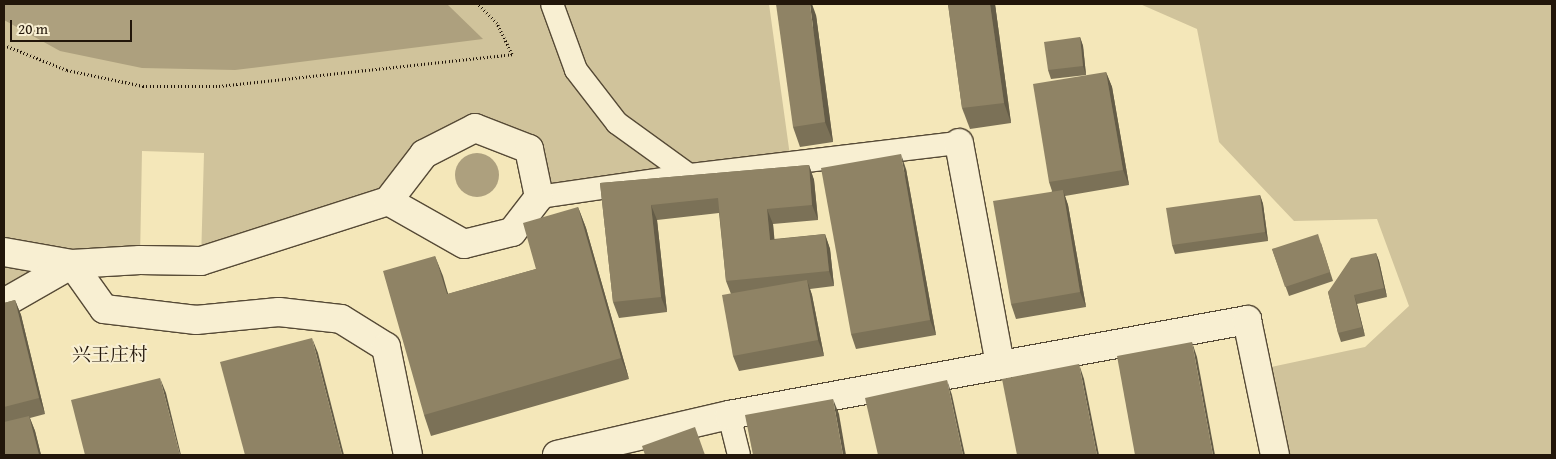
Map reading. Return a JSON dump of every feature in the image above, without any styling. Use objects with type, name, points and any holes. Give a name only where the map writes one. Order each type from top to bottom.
[{"type":"street","points":[[4,252],[72,264],[140,260],[202,262],[388,201],[424,154],[475,128],[529,149],[539,197],[512,232],[464,244],[388,201]]},
{"type":"street","points":[[959,143],[1000,365]]},
{"type":"street","points":[[4,303],[72,264]]},
{"type":"street","points":[[72,264],[104,309],[196,320],[280,312],[341,319],[386,347],[408,455]]},
{"type":"street","points":[[557,455],[729,415],[1247,320],[1275,455]]},
{"type":"lane","points":[[552,4],[576,70],[617,123],[689,175]]},
{"type":"lane","points":[[539,197],[689,175],[959,143]]},
{"type":"lane","points":[[729,415],[739,455]]},
{"type":"path","points":[[4,45],[67,70],[143,86],[220,86],[512,54],[498,23],[478,4]]},
{"type":"shaded area","points":[[4,4],[769,4],[791,163],[539,197],[529,149],[475,128],[388,201],[201,261],[204,153],[142,151],[140,260],[72,264],[4,303]]},
{"type":"shaded area","points":[[4,4],[447,4],[483,39],[235,70],[142,68],[60,51],[4,20]]},
{"type":"shaded area","points":[[1140,4],[1552,4],[1552,455],[1275,455],[1257,370],[1365,347],[1409,306],[1377,219],[1294,221],[1219,142],[1197,29]]},
{"type":"shaded area","points":[[481,153],[493,159],[498,166],[498,184],[493,191],[486,196],[473,197],[465,194],[458,187],[455,171],[458,163],[465,156]]},
{"type":"building","points":[[776,4],[810,4],[825,122],[793,127]]},
{"type":"building","points":[[948,4],[990,4],[1004,103],[962,108]]},
{"type":"building","points":[[1080,37],[1083,66],[1048,70],[1044,42]]},
{"type":"building","points":[[1106,72],[1123,170],[1049,182],[1033,84]]},
{"type":"building","points":[[901,154],[930,320],[851,334],[821,168]]},
{"type":"building","points":[[809,165],[812,205],[767,209],[770,240],[825,234],[829,271],[726,281],[718,198],[651,205],[661,297],[613,302],[600,183]]},
{"type":"building","points":[[1063,190],[1080,292],[1011,304],[993,201]]},
{"type":"building","points":[[1260,195],[1265,232],[1172,245],[1166,208]]},
{"type":"building","points":[[578,207],[621,358],[424,415],[383,271],[435,256],[447,294],[536,269],[523,223]]},
{"type":"building","points":[[1318,234],[1330,272],[1285,287],[1272,249]]},
{"type":"building","points":[[1376,253],[1384,288],[1354,295],[1362,327],[1338,333],[1328,292],[1351,258]]},
{"type":"building","points":[[807,280],[818,340],[733,356],[722,295]]},
{"type":"building","points":[[15,300],[39,398],[4,407],[4,303]]},
{"type":"building","points":[[312,338],[342,455],[245,455],[220,362]]},
{"type":"building","points":[[1192,342],[1213,455],[1135,455],[1117,356]]},
{"type":"building","points":[[1079,364],[1097,455],[1017,455],[1002,379]]},
{"type":"building","points":[[160,378],[180,455],[85,455],[71,400]]},
{"type":"building","points":[[947,380],[963,455],[878,455],[865,398]]},
{"type":"building","points":[[833,399],[843,455],[753,455],[745,415]]},
{"type":"building","points":[[29,416],[39,455],[4,455],[4,422]]},
{"type":"building","points":[[695,427],[705,455],[645,455],[642,446]]},
{"type":"district","name":"兴王庄村","points":[[110,355]]}]
